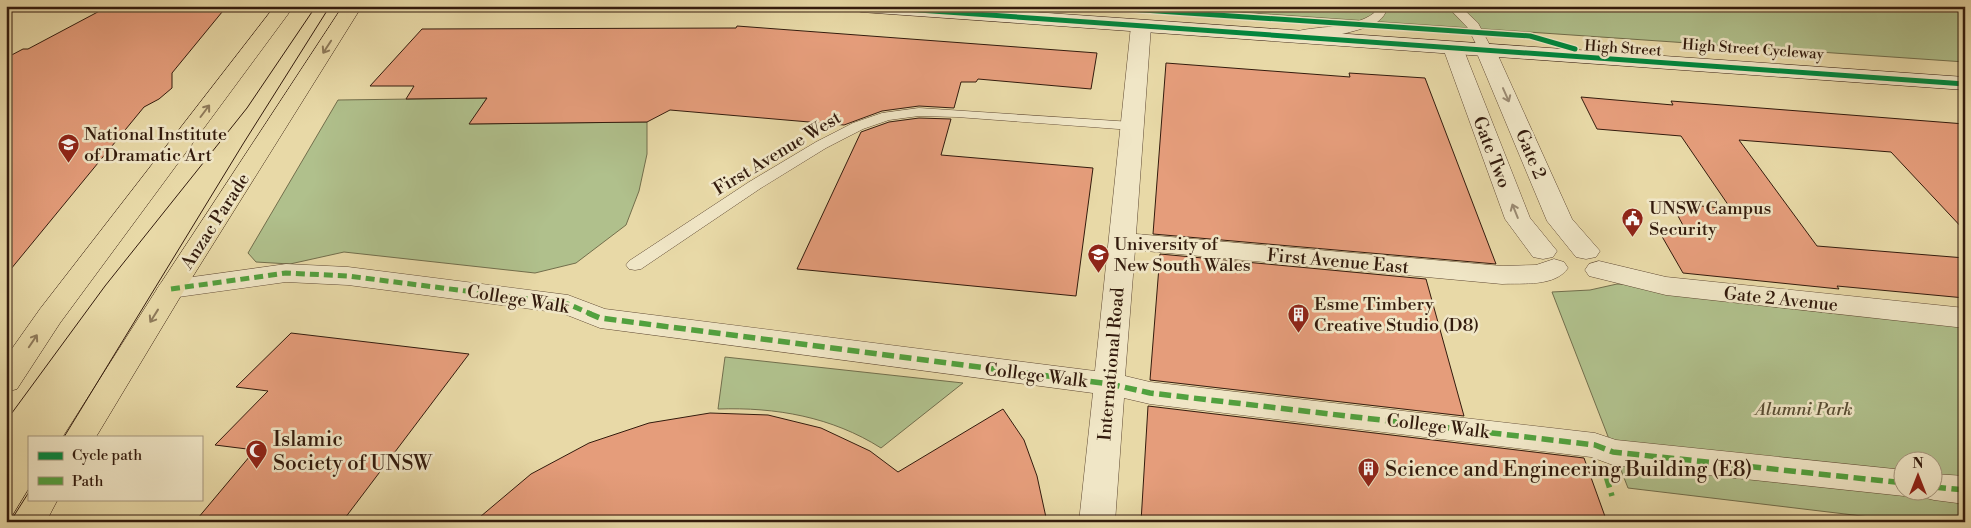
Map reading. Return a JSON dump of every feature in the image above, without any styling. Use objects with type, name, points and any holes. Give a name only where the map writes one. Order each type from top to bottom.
[{"type":"main road","points":[[6,381],[50,316],[284,6]]},
{"type":"main road","name":"Anzac Parade","points":[[80,436],[171,289],[353,6]]},
{"type":"main road","points":[[27,522],[40,500]]},
{"type":"street","name":"High Street","points":[[861,6],[1965,84]]},
{"type":"street","name":"International Road","points":[[1097,522],[1141,26]]},
{"type":"street","name":"Gate Two","points":[[1453,48],[1518,219],[1548,260]]},
{"type":"street","name":"Gate 2","points":[[1486,51],[1560,221],[1592,260]]},
{"type":"street","name":"First Avenue East","points":[[1122,241],[1502,275],[1540,274],[1548,260]]},
{"type":"street","points":[[1548,260],[1581,276],[1588,276],[1592,260]]},
{"type":"street","name":"Gate 2 Avenue","points":[[1592,260],[1666,286],[1965,318]]},
{"type":"street","name":"College Walk","points":[[171,289],[286,273],[348,276],[568,304],[600,318],[610,320],[1110,384],[1150,393],[1595,445],[1613,452],[1894,482]]},
{"type":"street","points":[[1944,487],[1965,490]]},
{"type":"lane","points":[[1276,36],[1329,32],[1363,25],[1377,17],[1382,10],[1382,6]]},
{"type":"lane","points":[[1453,6],[1474,26],[1486,51]]},
{"type":"lane","name":"First Avenue West","points":[[634,265],[755,185],[821,145],[858,126],[887,116],[918,112],[957,113],[1132,126]]},
{"type":"green space","points":[[1149,6],[1965,6],[1965,62]]},
{"type":"green space","points":[[487,98],[470,124],[647,122],[647,154],[639,191],[626,225],[576,263],[535,273],[344,252],[290,264],[256,262],[248,253],[338,100]]},
{"type":"green space","name":"Alumni Park","points":[[1617,284],[1639,285],[1965,325],[1965,522],[1912,522],[1628,488],[1552,292],[1590,290]]},
{"type":"green space","points":[[725,357],[963,383],[881,448],[843,429],[803,416],[761,410],[718,409]]},
{"type":"building","name":"National Institute of Dramatic Art","points":[[109,6],[227,6],[172,73],[172,88],[159,99],[144,107],[6,275],[6,58],[23,49],[28,49]]},
{"type":"building","points":[[737,26],[1097,53],[1091,89],[978,79],[976,82],[961,82],[954,108],[919,106],[882,111],[844,125],[670,110],[647,122],[469,124],[487,98],[406,99],[414,86],[370,86],[422,29],[736,28]]},
{"type":"building","points":[[1166,63],[1350,77],[1349,73],[1425,78],[1496,264],[1153,234]]},
{"type":"building","points":[[1581,97],[1673,105],[1671,101],[1965,124],[1965,231],[1891,152],[1739,140],[1817,246],[1965,258],[1965,298],[1837,286],[1839,289],[1683,273],[1656,226],[1685,229],[1671,203],[1731,209],[1681,136],[1597,129]]},
{"type":"building","points":[[919,118],[951,119],[941,155],[1093,168],[1076,296],[797,269],[861,132],[889,122]]},
{"type":"building","name":"Esme Timbery Creative Studio (D8)","points":[[1160,254],[1426,279],[1464,416],[1150,380]]},
{"type":"building","points":[[291,333],[469,354],[342,522],[235,522],[198,518],[255,450],[215,445],[268,391],[236,387]]},
{"type":"building","name":"Science and Engineering Building (E8)","points":[[1148,406],[1584,458],[1607,522],[1141,522]]},
{"type":"building","points":[[1003,409],[1024,440],[1037,476],[1047,522],[474,522],[531,474],[589,443],[649,423],[710,413],[768,415],[821,428],[870,451],[898,472]]},
{"type":"tram line","points":[[6,421],[105,286],[247,108],[316,6]]},
{"type":"tram line","points":[[65,436],[243,144],[330,6]]},
{"type":"tram line","points":[[10,522],[28,494]]},
{"type":"marked path","points":[[171,289],[286,273],[348,276],[568,304],[600,318],[1110,384],[1150,393],[1595,445],[1613,452],[1894,482]]},
{"type":"marked path","points":[[1606,476],[1612,496]]},
{"type":"marked path","points":[[1944,488],[1965,490]]},
{"type":"cycle path","points":[[861,6],[1965,84]]},
{"type":"cycle path","points":[[1084,6],[1530,36],[1575,49]]},
{"type":"place","name":"National Institute of Dramatic Art","points":[[68,163]]},
{"type":"place","name":"UNSW Campus Security","points":[[1633,237]]},
{"type":"place","name":"University of New South Wales","points":[[1098,273]]},
{"type":"place","name":"Esme Timbery Creative Studio (D8)","points":[[1298,333]]},
{"type":"place","name":"Islamic Society of UNSW","points":[[257,470]]},
{"type":"place","name":"Science and Engineering Building (E8)","points":[[1369,488]]}]
